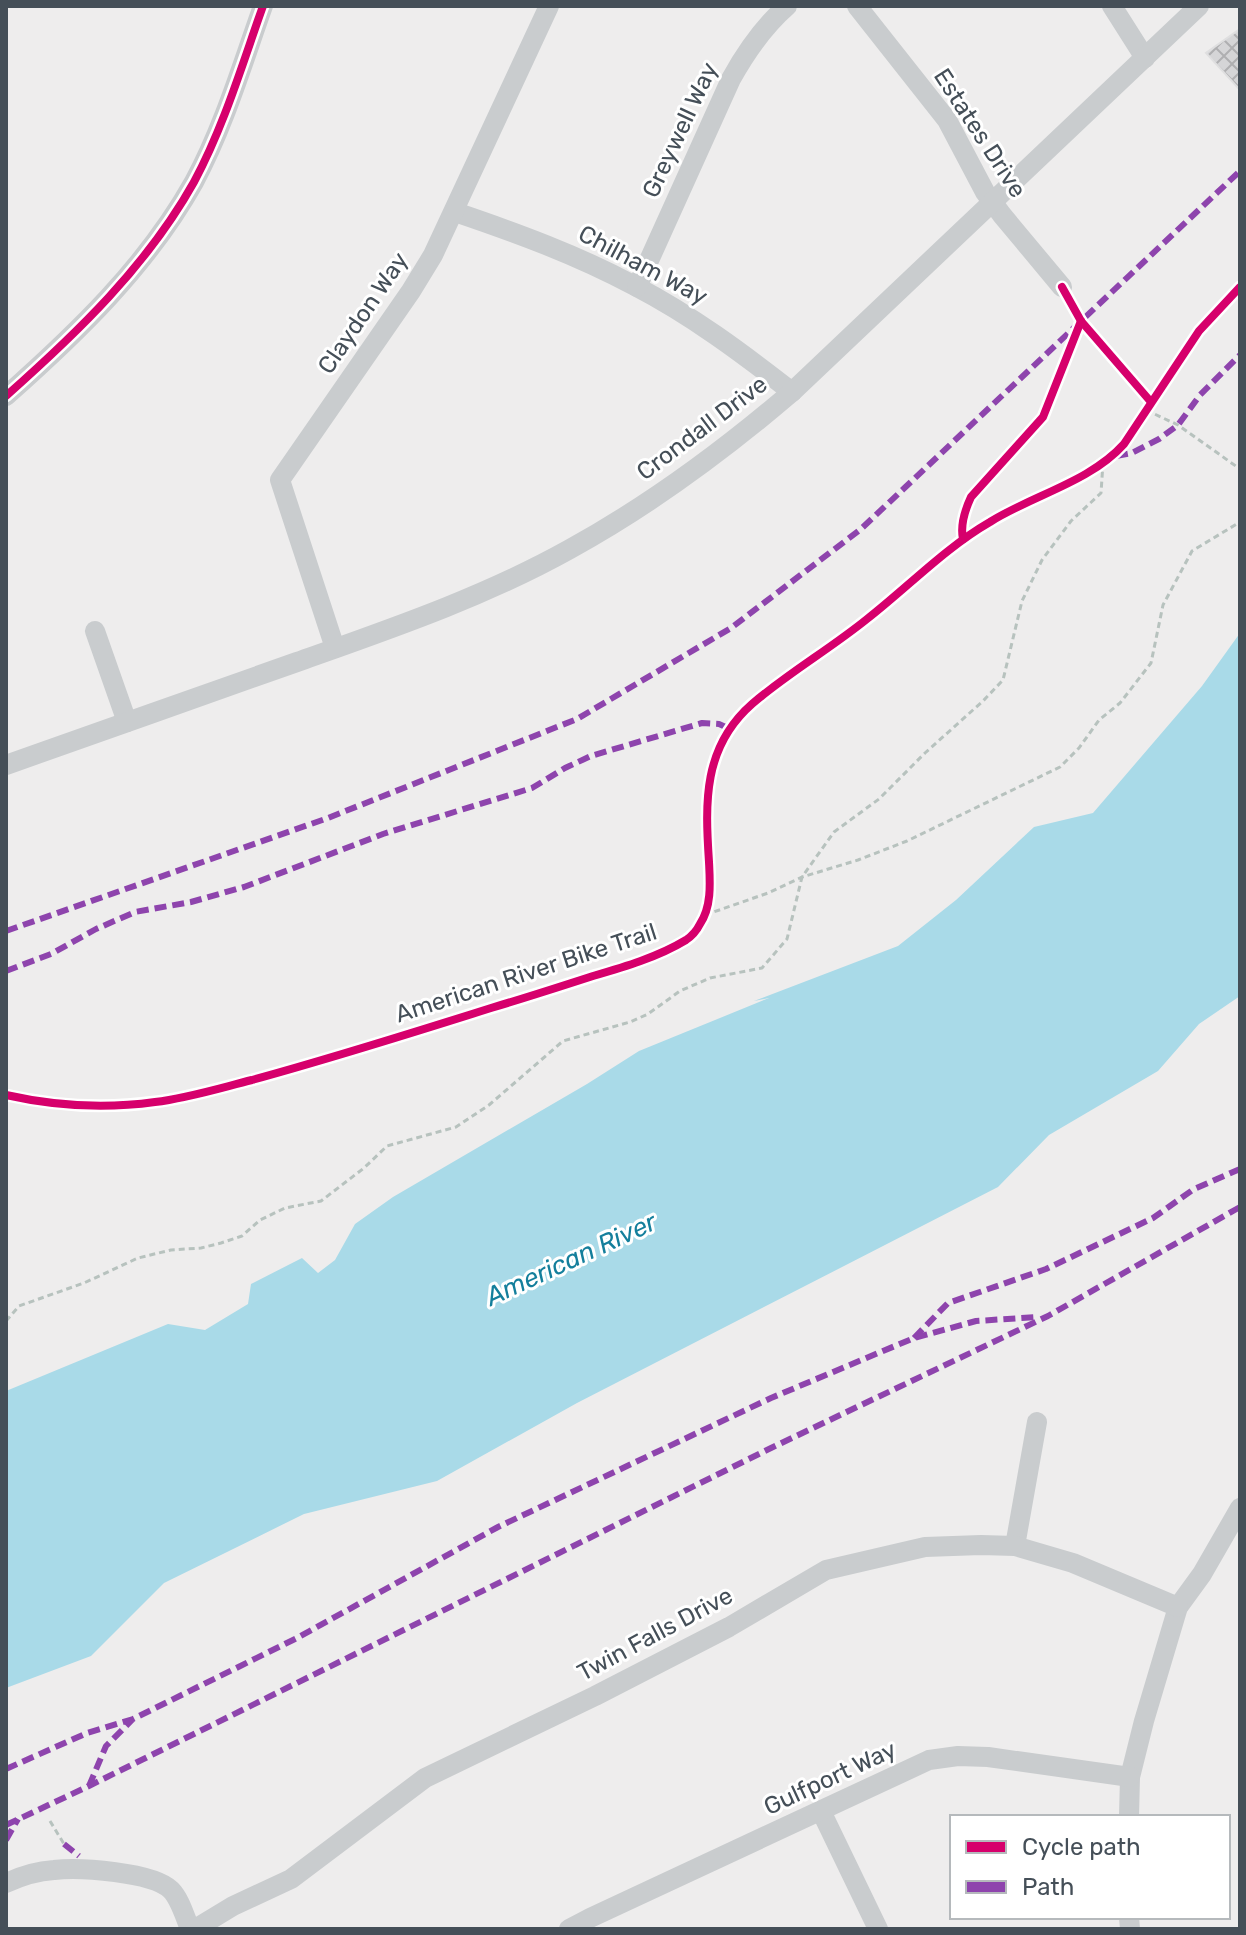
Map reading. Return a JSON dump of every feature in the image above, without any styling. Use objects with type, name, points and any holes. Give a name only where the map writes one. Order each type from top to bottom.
[{"type":"street","points":[[6,396],[95,313],[162,233],[211,148],[262,6]]},
{"type":"street","name":"Claydon Way","points":[[335,648],[280,480],[433,255],[549,6]]},
{"type":"street","name":"Greywell Way","points":[[637,287],[731,79],[745,54],[787,6]]},
{"type":"street","name":"Estates Drive","points":[[857,6],[947,120],[992,202],[1062,287]]},
{"type":"street","points":[[1112,6],[1145,58]]},
{"type":"street","name":"Crondall Drive","points":[[6,765],[440,610],[514,578],[622,519],[690,474],[792,392],[1199,6]]},
{"type":"street","name":"Chilham Way","points":[[455,212],[524,235],[637,287],[683,313],[792,392]]},
{"type":"street","points":[[95,631],[127,722]]},
{"type":"street","points":[[1015,1546],[1037,1422]]},
{"type":"street","points":[[1129,1815],[1130,1777],[1178,1607],[1202,1574],[1240,1508]]},
{"type":"street","name":"Twin Falls Drive","points":[[192,1929],[291,1879],[425,1778],[715,1634],[826,1570],[925,1547],[1015,1546],[1073,1563],[1178,1607]]},
{"type":"street","name":"Gulfport Way","points":[[569,1929],[929,1760],[958,1756],[988,1757],[1130,1777]]},
{"type":"street","points":[[821,1811],[878,1929]]},
{"type":"street","points":[[6,1883],[21,1876],[54,1870],[89,1869],[132,1875],[160,1882],[173,1891],[192,1929]]},
{"type":"path","points":[[1146,409],[1178,425],[1240,469]]},
{"type":"path","points":[[6,1321],[19,1306],[84,1283],[138,1258],[221,1243],[242,1236],[260,1220],[285,1208],[321,1201],[387,1146],[456,1127],[489,1105],[563,1041],[630,1022],[648,1014],[680,991],[710,978],[762,968],[787,939],[802,877],[834,832],[879,799],[1003,680],[1022,601],[1042,560],[1071,521],[1101,493],[1099,466],[1113,456]]},
{"type":"path","points":[[703,919],[802,877],[907,841],[1060,767],[1079,748],[1099,720],[1120,703],[1151,663],[1163,605],[1192,551],[1240,522]]},
{"type":"path","points":[[703,919],[708,903]]},
{"type":"path","points":[[50,1821],[64,1844]]},
{"type":"water","name":"American River","points":[[1240,633],[1240,996],[1199,1024],[1158,1071],[1049,1135],[998,1187],[577,1403],[437,1481],[304,1514],[164,1583],[91,1656],[6,1688],[6,1391],[168,1324],[205,1330],[248,1304],[251,1284],[302,1258],[318,1273],[335,1260],[355,1224],[393,1197],[639,1051],[769,998],[754,1001],[898,946],[956,900],[1034,827],[1093,813],[1202,686]]},
{"type":"building","points":[[1240,29],[1240,90],[1206,53]]},
{"type":"marked path","points":[[6,931],[328,818],[577,719],[731,628],[861,529],[1240,171]]},
{"type":"marked path","points":[[1116,456],[1132,453],[1178,425],[1200,395],[1240,355]]},
{"type":"marked path","points":[[6,971],[51,954],[135,912],[191,902],[244,887],[383,834],[532,788],[591,756],[702,723],[719,724],[730,729]]},
{"type":"marked path","points":[[914,1338],[948,1303],[1046,1269],[1153,1218],[1194,1189],[1240,1169]]},
{"type":"marked path","points":[[6,1825],[771,1448],[1048,1316],[1240,1207]]},
{"type":"marked path","points":[[6,1769],[87,1733],[133,1719],[297,1638],[498,1527],[771,1398],[914,1338],[976,1321],[1037,1317]]},
{"type":"marked path","points":[[89,1786],[106,1746],[132,1720]]},
{"type":"marked path","points":[[6,1840],[18,1819]]},
{"type":"marked path","points":[[64,1844],[79,1856]]},
{"type":"cycle path","points":[[6,396],[109,297],[175,213],[214,139],[263,6]]},
{"type":"cycle path","points":[[1062,287],[1081,321],[1151,402]]},
{"type":"cycle path","name":"American River Bike Trail","points":[[6,1095],[43,1102],[99,1106],[192,1095],[342,1054],[617,969],[686,940],[699,926],[708,902],[707,818],[711,777],[724,738],[736,721],[752,704],[853,630],[973,532],[1078,478],[1110,457],[1124,444],[1199,331],[1240,287]]},
{"type":"cycle path","points":[[963,539],[962,528],[971,497],[1043,417],[1081,321]]}]
